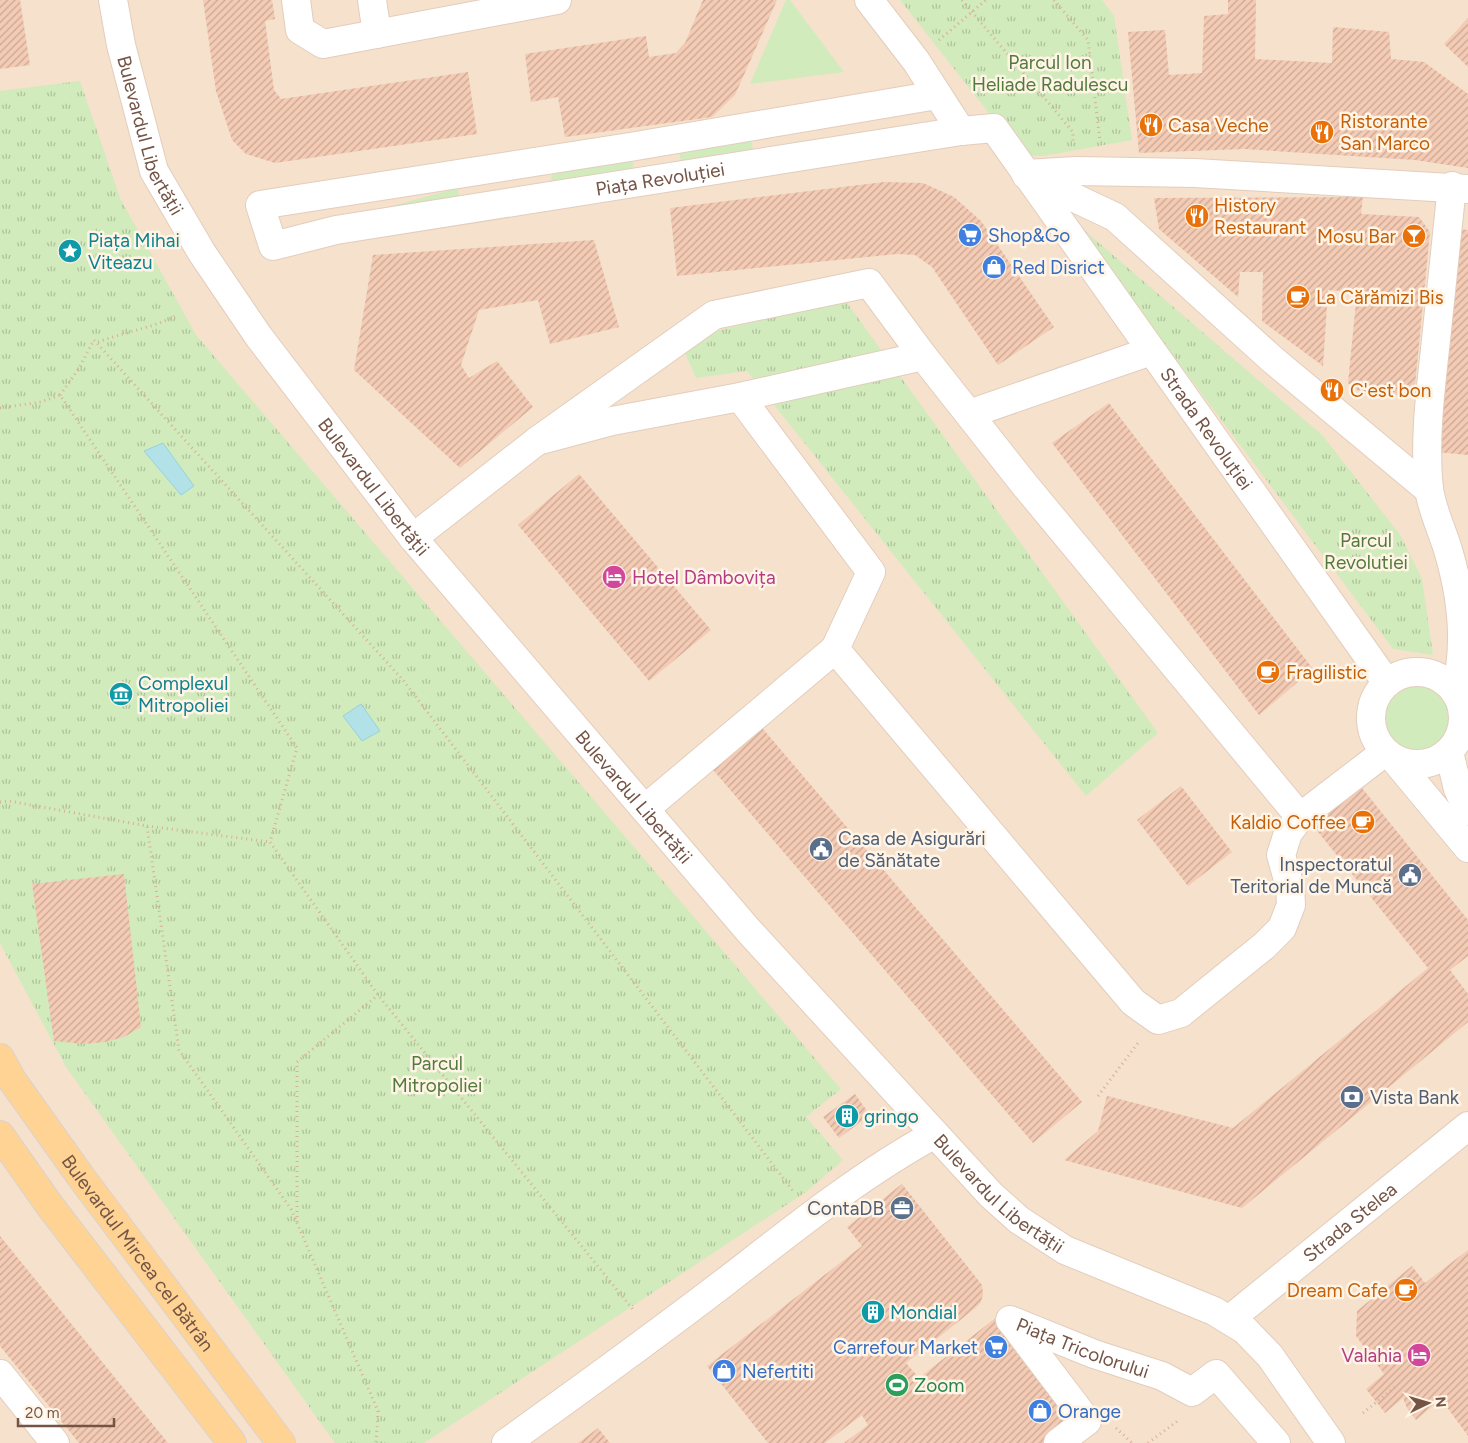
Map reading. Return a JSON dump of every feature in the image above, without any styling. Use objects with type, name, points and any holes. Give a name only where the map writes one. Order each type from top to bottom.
[{"type":"main road","name":"Bulevardul Mircea cel Bătrân","points":[[0,1058],[12,1080],[81,1177],[281,1443]]},
{"type":"main road","points":[[0,1135],[50,1206],[232,1443]]},
{"type":"street","name":"Bulevardul Libertății","points":[[113,0],[121,45],[154,171],[202,253],[243,315],[413,538],[646,808],[748,930],[991,1195],[1042,1236],[1066,1250],[1230,1319],[1254,1338],[1270,1356],[1331,1443]]},
{"type":"street","points":[[296,0],[300,30],[323,44],[377,34],[464,9],[544,1]]},
{"type":"street","points":[[372,0],[377,34]]},
{"type":"street","points":[[869,0],[916,61],[961,131]]},
{"type":"street","name":"Piața Revoluției","points":[[938,95],[630,147],[260,205],[273,246],[336,230],[961,131],[994,128],[1025,174]]},
{"type":"street","points":[[1025,174],[1076,171],[1195,172],[1460,187],[1432,384],[1429,432],[1429,490],[1448,550],[1459,600],[1463,658],[1455,692]]},
{"type":"street","points":[[1025,174],[1115,217],[1273,360],[1429,490]]},
{"type":"street","name":"Strada Revoluției","points":[[1025,174],[1387,683]]},
{"type":"street","points":[[413,538],[537,441],[714,315],[869,283],[922,356],[1294,810]]},
{"type":"street","points":[[969,414],[1151,351]]},
{"type":"street","points":[[537,441],[612,421],[740,397],[922,356]]},
{"type":"street","points":[[646,808],[834,649],[871,572],[740,397]]},
{"type":"street","points":[[834,649],[1133,1002],[1158,1020],[1180,1014],[1264,946],[1282,928],[1289,913],[1291,896],[1281,855],[1294,810],[1385,749]]},
{"type":"street","points":[[1385,749],[1410,764],[1420,765],[1436,761],[1448,752],[1459,737],[1462,727],[1462,708],[1455,692],[1438,677],[1424,672],[1403,674],[1387,683],[1377,695],[1372,705],[1370,721],[1385,749],[1468,848]]},
{"type":"street","points":[[1448,752],[1458,789],[1468,810]]},
{"type":"street","name":"Strada Stelea","points":[[1230,1319],[1468,1126]]},
{"type":"street","points":[[506,1443],[654,1336],[811,1216],[915,1145],[935,1134]]},
{"type":"street","name":"Piața Tricolorului","points":[[1058,1443],[1087,1421],[1010,1320],[1094,1354],[1162,1376],[1192,1392],[1216,1374],[1276,1443]]},
{"type":"street","points":[[0,1374],[55,1443]]},
{"type":"path","points":[[962,0],[1073,132],[1076,171]]},
{"type":"path","points":[[916,61],[986,0]]},
{"type":"path","points":[[1054,0],[1088,40],[1104,171]]},
{"type":"path","points":[[98,342],[133,329],[158,325],[177,315]]},
{"type":"path","points":[[0,408],[41,402],[60,395],[78,370],[94,340],[402,680],[811,1216]]},
{"type":"path","points":[[60,395],[297,748],[270,842]]},
{"type":"path","points":[[0,802],[9,801],[147,826],[270,842],[378,995],[654,1336]]},
{"type":"path","points":[[147,826],[179,1050],[291,1209],[378,1411],[376,1443]]},
{"type":"path","points":[[297,1224],[297,1062],[378,995]]},
{"type":"path","points":[[1098,1096],[1158,1020]]},
{"type":"path","points":[[1362,1413],[1395,1387]]},
{"type":"shaded area","points":[[0,0],[1468,0],[1468,1443],[0,1443]]},
{"type":"green space","points":[[786,0],[790,0],[844,72],[750,84]]},
{"type":"green space","name":"Parcul Ion Heliade Radulescu","points":[[900,0],[1102,0],[1114,16],[1132,140],[1043,156],[1022,155]]},
{"type":"green space","name":"Parcul Mitropoliei","points":[[80,81],[120,198],[196,335],[841,1089],[806,1117],[843,1160],[806,1192],[424,1443],[335,1443],[66,1067],[0,943],[0,91]]},
{"type":"green space","points":[[751,138],[754,156],[681,161],[679,152]]},
{"type":"green space","points":[[632,156],[634,172],[551,183],[552,170]]},
{"type":"green space","points":[[458,188],[460,203],[359,215]]},
{"type":"green space","name":"Parcul Revolutiei","points":[[1070,218],[1323,436],[1401,536],[1422,579],[1433,655],[1393,649]]},
{"type":"green space","points":[[845,300],[1158,733],[1086,796],[747,371],[696,378],[685,353],[716,331]]},
{"type":"green space","points":[[1417,685],[1429,688],[1440,695],[1447,706],[1450,718],[1447,730],[1440,741],[1429,748],[1417,751],[1405,748],[1394,741],[1387,730],[1384,718],[1387,706],[1394,695],[1405,688]]},
{"type":"water","points":[[163,443],[194,486],[181,495],[144,451]]},
{"type":"water","points":[[361,704],[380,731],[362,741],[343,716]]},
{"type":"building","points":[[0,0],[20,0],[30,65],[0,69]]},
{"type":"building","points":[[203,0],[272,0],[275,19],[265,21],[274,90],[281,99],[468,72],[477,134],[275,163],[246,154],[232,140],[216,91]]},
{"type":"building","points":[[703,0],[777,0],[735,95],[712,117],[565,137],[558,97],[531,102],[525,54],[646,36],[649,57],[676,53],[685,43]]},
{"type":"building","points":[[1228,0],[1256,0],[1255,59],[1332,63],[1333,27],[1389,32],[1391,59],[1424,62],[1468,94],[1468,168],[1415,160],[1244,149],[1139,153],[1128,32],[1165,30],[1169,75],[1202,73],[1204,16],[1228,14]]},
{"type":"building","points":[[1468,18],[1468,67],[1444,44]]},
{"type":"building","points":[[884,182],[923,183],[954,197],[981,221],[1054,327],[998,365],[932,267],[915,255],[897,254],[677,276],[670,208]]},
{"type":"building","points":[[1363,197],[1361,214],[1419,217],[1430,232],[1415,385],[1394,396],[1363,394],[1348,383],[1357,292],[1328,290],[1323,366],[1262,321],[1263,272],[1240,272],[1238,297],[1159,229],[1154,198]]},
{"type":"building","points":[[1458,229],[1468,230],[1468,455],[1436,452]]},
{"type":"building","points":[[594,240],[619,327],[550,344],[538,300],[479,310],[461,365],[469,378],[497,361],[533,407],[460,468],[354,370],[373,255]]},
{"type":"building","points":[[1109,403],[1313,669],[1259,715],[1052,443]]},
{"type":"building","name":"Hotel Dâmbovița","points":[[579,474],[711,630],[649,681],[518,525]]},
{"type":"building","points":[[757,722],[1082,1102],[1033,1143],[708,764]]},
{"type":"building","points":[[1358,783],[1468,920],[1468,956],[1450,970],[1468,994],[1468,1022],[1242,1208],[1064,1160],[1098,1131],[1107,1096],[1233,1128],[1428,968],[1310,822]]},
{"type":"building","points":[[1181,786],[1232,852],[1188,886],[1137,820]]},
{"type":"building","points":[[124,874],[141,1027],[124,1037],[105,1042],[84,1044],[54,1041],[32,884]]},
{"type":"building","name":"gringo","points":[[855,1094],[870,1115],[839,1138],[823,1117]]},
{"type":"building","name":"Mondial","points":[[902,1184],[982,1285],[983,1294],[981,1302],[974,1309],[906,1363],[919,1378],[998,1316],[1083,1421],[1054,1443],[844,1443],[868,1425],[862,1415],[825,1443],[768,1443],[707,1366],[862,1246],[847,1227]]},
{"type":"building","points":[[0,1236],[168,1443],[79,1443],[0,1346]]},
{"type":"building","name":"Valahia","points":[[1468,1250],[1468,1436],[1441,1399],[1416,1420],[1407,1408],[1403,1398],[1385,1413],[1366,1389],[1384,1374],[1356,1336],[1357,1311],[1412,1266],[1425,1283]]},
{"type":"building","points":[[598,1428],[610,1443],[578,1443]]},
{"type":"place","name":"Casa Veche","points":[[1151,125]]},
{"type":"place","name":"Ristorante San Marco","points":[[1322,132]]},
{"type":"place","name":"History Restaurant","points":[[1197,216]]},
{"type":"place","name":"Shop&Go","points":[[970,235]]},
{"type":"place","name":"Mosu Bar","points":[[1414,236]]},
{"type":"place","name":"Piața Mihai Viteazu","points":[[70,251]]},
{"type":"place","name":"Red Disrict","points":[[994,267]]},
{"type":"place","name":"La Cărămizi Bis","points":[[1298,297]]},
{"type":"place","name":"C'est bon","points":[[1332,390]]},
{"type":"place","name":"Hotel Dâmbovița","points":[[614,577]]},
{"type":"place","name":"Fragilistic","points":[[1268,672]]},
{"type":"place","name":"Complexul Mitropoliei","points":[[121,694]]},
{"type":"place","name":"Kaldio Coffee","points":[[1363,822]]},
{"type":"place","name":"Casa de Asigurări de Sănătate","points":[[821,849]]},
{"type":"place","name":"Inspectoratul Teritorial de Muncă","points":[[1410,875]]},
{"type":"place","name":"Vista Bank","points":[[1352,1097]]},
{"type":"place","name":"gringo","points":[[847,1116]]},
{"type":"place","name":"ContaDB","points":[[902,1208]]},
{"type":"place","name":"Dream Cafe","points":[[1406,1290]]},
{"type":"place","name":"Mondial","points":[[873,1312]]},
{"type":"place","name":"Carrefour Market","points":[[996,1347]]},
{"type":"place","name":"Valahia","points":[[1419,1355]]},
{"type":"place","name":"Nefertiti","points":[[724,1371]]},
{"type":"place","name":"Zoom","points":[[897,1385]]},
{"type":"place","name":"Orange","points":[[1040,1411]]}]
